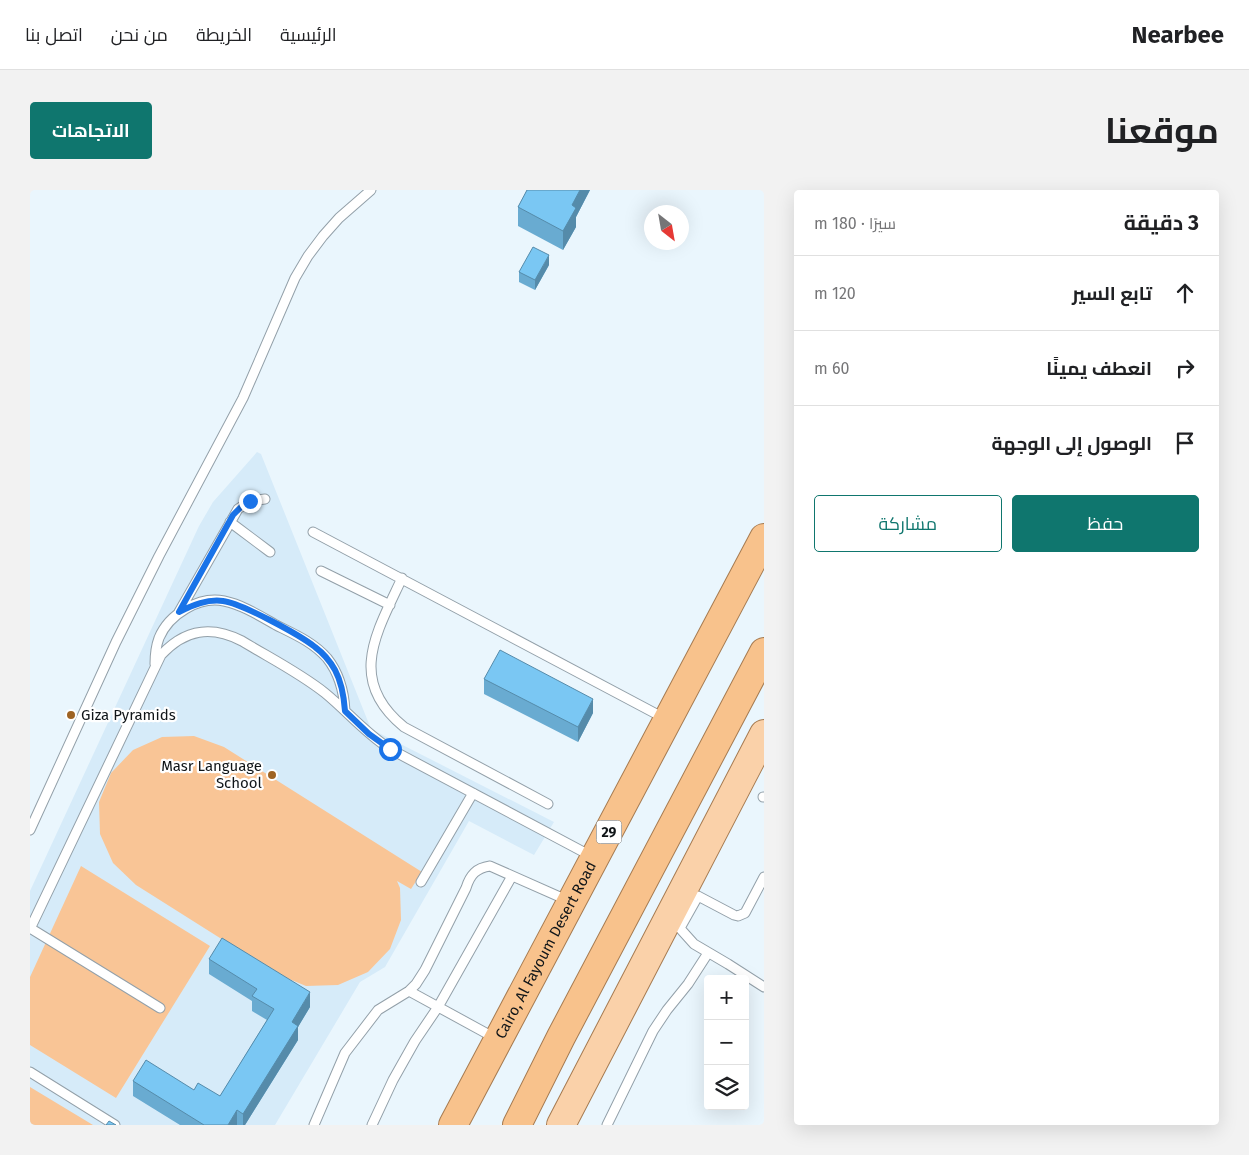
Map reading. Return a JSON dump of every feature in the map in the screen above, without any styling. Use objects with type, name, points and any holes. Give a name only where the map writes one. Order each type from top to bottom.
[{"type":"highway","name":"Cairo, Al Fayoum Desert Road","points":[[453,1125],[764,538]]},
{"type":"highway","points":[[517,1125],[561,1037],[764,652]]},
{"type":"main road","points":[[561,1125],[674,923],[764,734]]},
{"type":"lane","points":[[30,830],[116,642],[159,556],[243,398],[295,278],[322,236],[371,190]]},
{"type":"lane","points":[[155,667],[156,651],[160,636],[168,623],[179,612],[238,509],[250,501],[265,499]]},
{"type":"lane","points":[[230,522],[270,552]]},
{"type":"lane","points":[[313,532],[669,720]]},
{"type":"lane","points":[[321,571],[390,605]]},
{"type":"lane","points":[[402,578],[375,639],[370,663],[374,688],[386,710],[394,719],[414,733],[548,804]]},
{"type":"lane","points":[[179,612],[200,603],[223,601],[240,606],[306,640],[327,658],[335,670],[344,697],[345,711]]},
{"type":"lane","points":[[160,1008],[30,928],[161,655],[180,638],[199,632],[218,632],[236,638],[326,693],[369,734],[390,749],[595,858]]},
{"type":"lane","points":[[421,882],[473,793]]},
{"type":"lane","points":[[314,1125],[345,1053],[378,1010],[409,991],[425,970],[466,888],[469,876],[482,867],[490,866],[572,902]]},
{"type":"lane","points":[[372,1125],[393,1080],[415,1041],[438,1007],[512,876]]},
{"type":"lane","points":[[764,877],[760,898],[745,913],[738,916],[698,896],[674,923],[694,944],[764,987]]},
{"type":"lane","points":[[607,1125],[653,1031],[688,984],[708,953]]},
{"type":"lane","points":[[409,991],[498,1039]]},
{"type":"lane","points":[[30,1072],[115,1125]]},
{"type":"shaded area","name":"Masr Language School","points":[[257,452],[261,454],[371,729],[554,822],[534,855],[469,821],[385,967],[360,982],[275,1125],[30,1125],[30,891],[199,526],[213,502]]},
{"type":"shaded area","points":[[194,736],[224,747],[422,872],[411,889],[397,881],[400,888],[401,920],[390,949],[368,972],[338,985],[306,986],[277,974],[136,885],[113,863],[100,834],[99,802],[111,773],[133,750],[162,737]]},
{"type":"shaded area","points":[[81,866],[210,946],[116,1098],[30,1045],[30,977]]},
{"type":"shaded area","points":[[30,1087],[93,1125],[30,1125]]},
{"type":"building","points":[[527,190],[580,190],[572,205],[576,208],[563,231],[518,207]]},
{"type":"building","points":[[533,247],[549,255],[535,280],[519,272]]},
{"type":"building","points":[[500,650],[593,699],[578,727],[484,679]]},
{"type":"building","points":[[222,938],[310,992],[292,1022],[298,1026],[243,1114],[237,1110],[228,1125],[204,1125],[133,1081],[146,1060],[194,1090],[198,1083],[220,1096],[274,1009],[252,996],[257,989],[209,959]]},
{"type":"building","points":[[109,1121],[116,1125],[106,1125]]},
{"type":"place","name":"Giza Pyramids","points":[[71,715]]},
{"type":"place","name":"Masr Language School","points":[[272,775]]},
{"type":"route","points":[[250,501],[233,515],[179,612],[193,605],[208,601],[223,601],[240,606],[306,640],[327,658],[335,670],[344,697],[345,711],[359,726],[390,749]]}]
